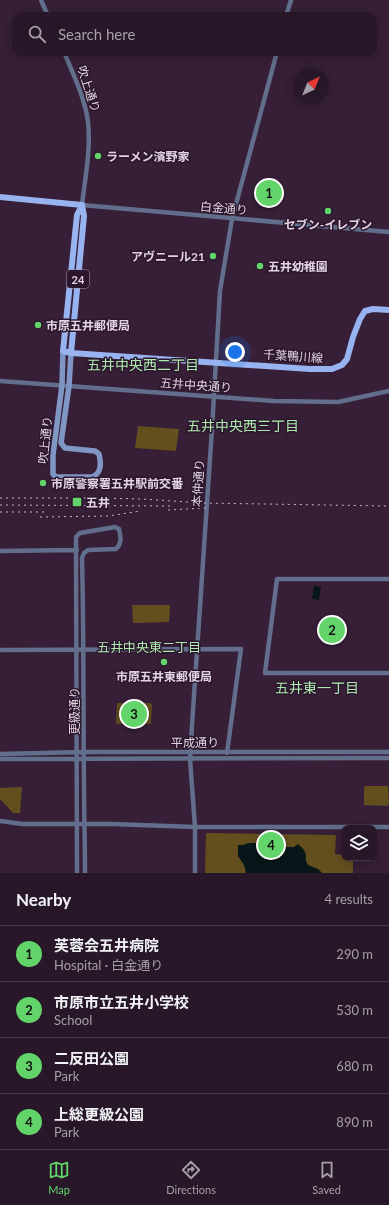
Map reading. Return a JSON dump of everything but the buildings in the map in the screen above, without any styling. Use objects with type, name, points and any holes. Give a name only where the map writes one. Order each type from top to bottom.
[{"type":"main road","points":[[0,197],[82,205]]},
{"type":"main road","name":"吹上通り","points":[[82,205],[84,216],[69,386],[61,443],[65,448],[95,451],[100,455],[100,470],[95,476],[56,477],[53,474],[54,446],[62,386],[63,351],[78,215],[82,205]]},
{"type":"main road","name":"千葉鴨川線","points":[[63,351],[71,353],[310,369],[332,369],[342,365],[347,359],[353,337],[365,311],[373,309],[389,310]]},
{"type":"street","points":[[41,0],[46,12]]},
{"type":"street","points":[[287,12],[291,0]]},
{"type":"street","name":"吹上通り","points":[[66,56],[84,102],[88,122],[89,151],[82,205]]},
{"type":"street","name":"本仲通り","points":[[195,873],[195,827],[190,758],[220,290],[232,220],[276,56]]},
{"type":"street","name":"白金通り","points":[[82,205],[232,220],[389,232]]},
{"type":"street","name":"五井中央通り","points":[[0,381],[274,401],[338,402],[389,391]]},
{"type":"street","name":"更級通り","points":[[77,873],[76,538],[80,533],[115,527],[119,529],[121,540],[120,545],[116,549],[88,550],[84,553],[82,558],[85,873]]},
{"type":"street","points":[[0,551],[77,550]]},
{"type":"street","points":[[389,579],[277,579],[264,673],[389,673]]},
{"type":"street","points":[[0,650],[241,649],[227,753]]},
{"type":"street","name":"平成通り","points":[[0,754],[191,750],[227,753],[389,752]]},
{"type":"street","name":"平成通り","points":[[0,759],[389,758]]},
{"type":"street","points":[[0,822],[25,824],[195,827],[389,828]]},
{"type":"shaded area","points":[[138,426],[179,429],[176,451],[135,448]]},
{"type":"shaded area","points":[[314,586],[321,587],[319,600],[312,599]]},
{"type":"shaded area","points":[[132,605],[170,605],[169,622],[133,623]]},
{"type":"shaded area","points":[[117,703],[150,703],[152,705],[151,723],[117,724]]},
{"type":"shaded area","points":[[365,786],[388,786],[389,804],[387,806],[364,805]]},
{"type":"shaded area","points":[[22,787],[20,813],[13,813],[0,799],[0,788]]},
{"type":"shaded area","points":[[206,833],[336,835],[335,854],[341,855],[341,861],[353,861],[353,873],[205,873]]},
{"type":"shaded area","points":[[277,842],[286,847],[294,847],[298,844],[306,854],[306,861],[308,865],[318,869],[322,873],[246,873],[244,865],[238,856],[238,845],[256,843],[264,844],[265,846]]},
{"type":"railway","points":[[0,498],[99,498],[203,503],[389,506]]},
{"type":"railway","points":[[0,505],[173,506]]},
{"type":"railway","points":[[168,510],[206,508]]},
{"type":"railway","points":[[40,517],[108,516],[141,511]]},
{"type":"railway","points":[[0,512],[48,512]]},
{"type":"place","name":"ラーメン濱野家","points":[[98,156]]},
{"type":"place","name":"芙蓉会五井病院","points":[[269,193]]},
{"type":"place","name":"セブン-イレブン","points":[[328,211]]},
{"type":"place","name":"アヴニール21","points":[[213,256]]},
{"type":"place","name":"五井幼稚園","points":[[260,266]]},
{"type":"place","name":"市原五井郵便局","points":[[38,325]]},
{"type":"place","name":"市原警察署五井駅前交番","points":[[43,483]]},
{"type":"place","name":"五井","points":[[77,502]]},
{"type":"place","name":"市原市立五井小学校","points":[[332,630]]},
{"type":"place","name":"市原五井東郵便局","points":[[164,662]]},
{"type":"place","name":"二反田公園","points":[[134,714]]},
{"type":"place","name":"上総更級公園","points":[[271,845]]},
{"type":"district","name":"五井中央西二丁目","points":[[143,364]]},
{"type":"district","name":"五井中央西三丁目","points":[[243,425]]},
{"type":"district","name":"五井中央東二丁目","points":[[149,647]]},
{"type":"district","name":"五井東一丁目","points":[[317,687]]}]
